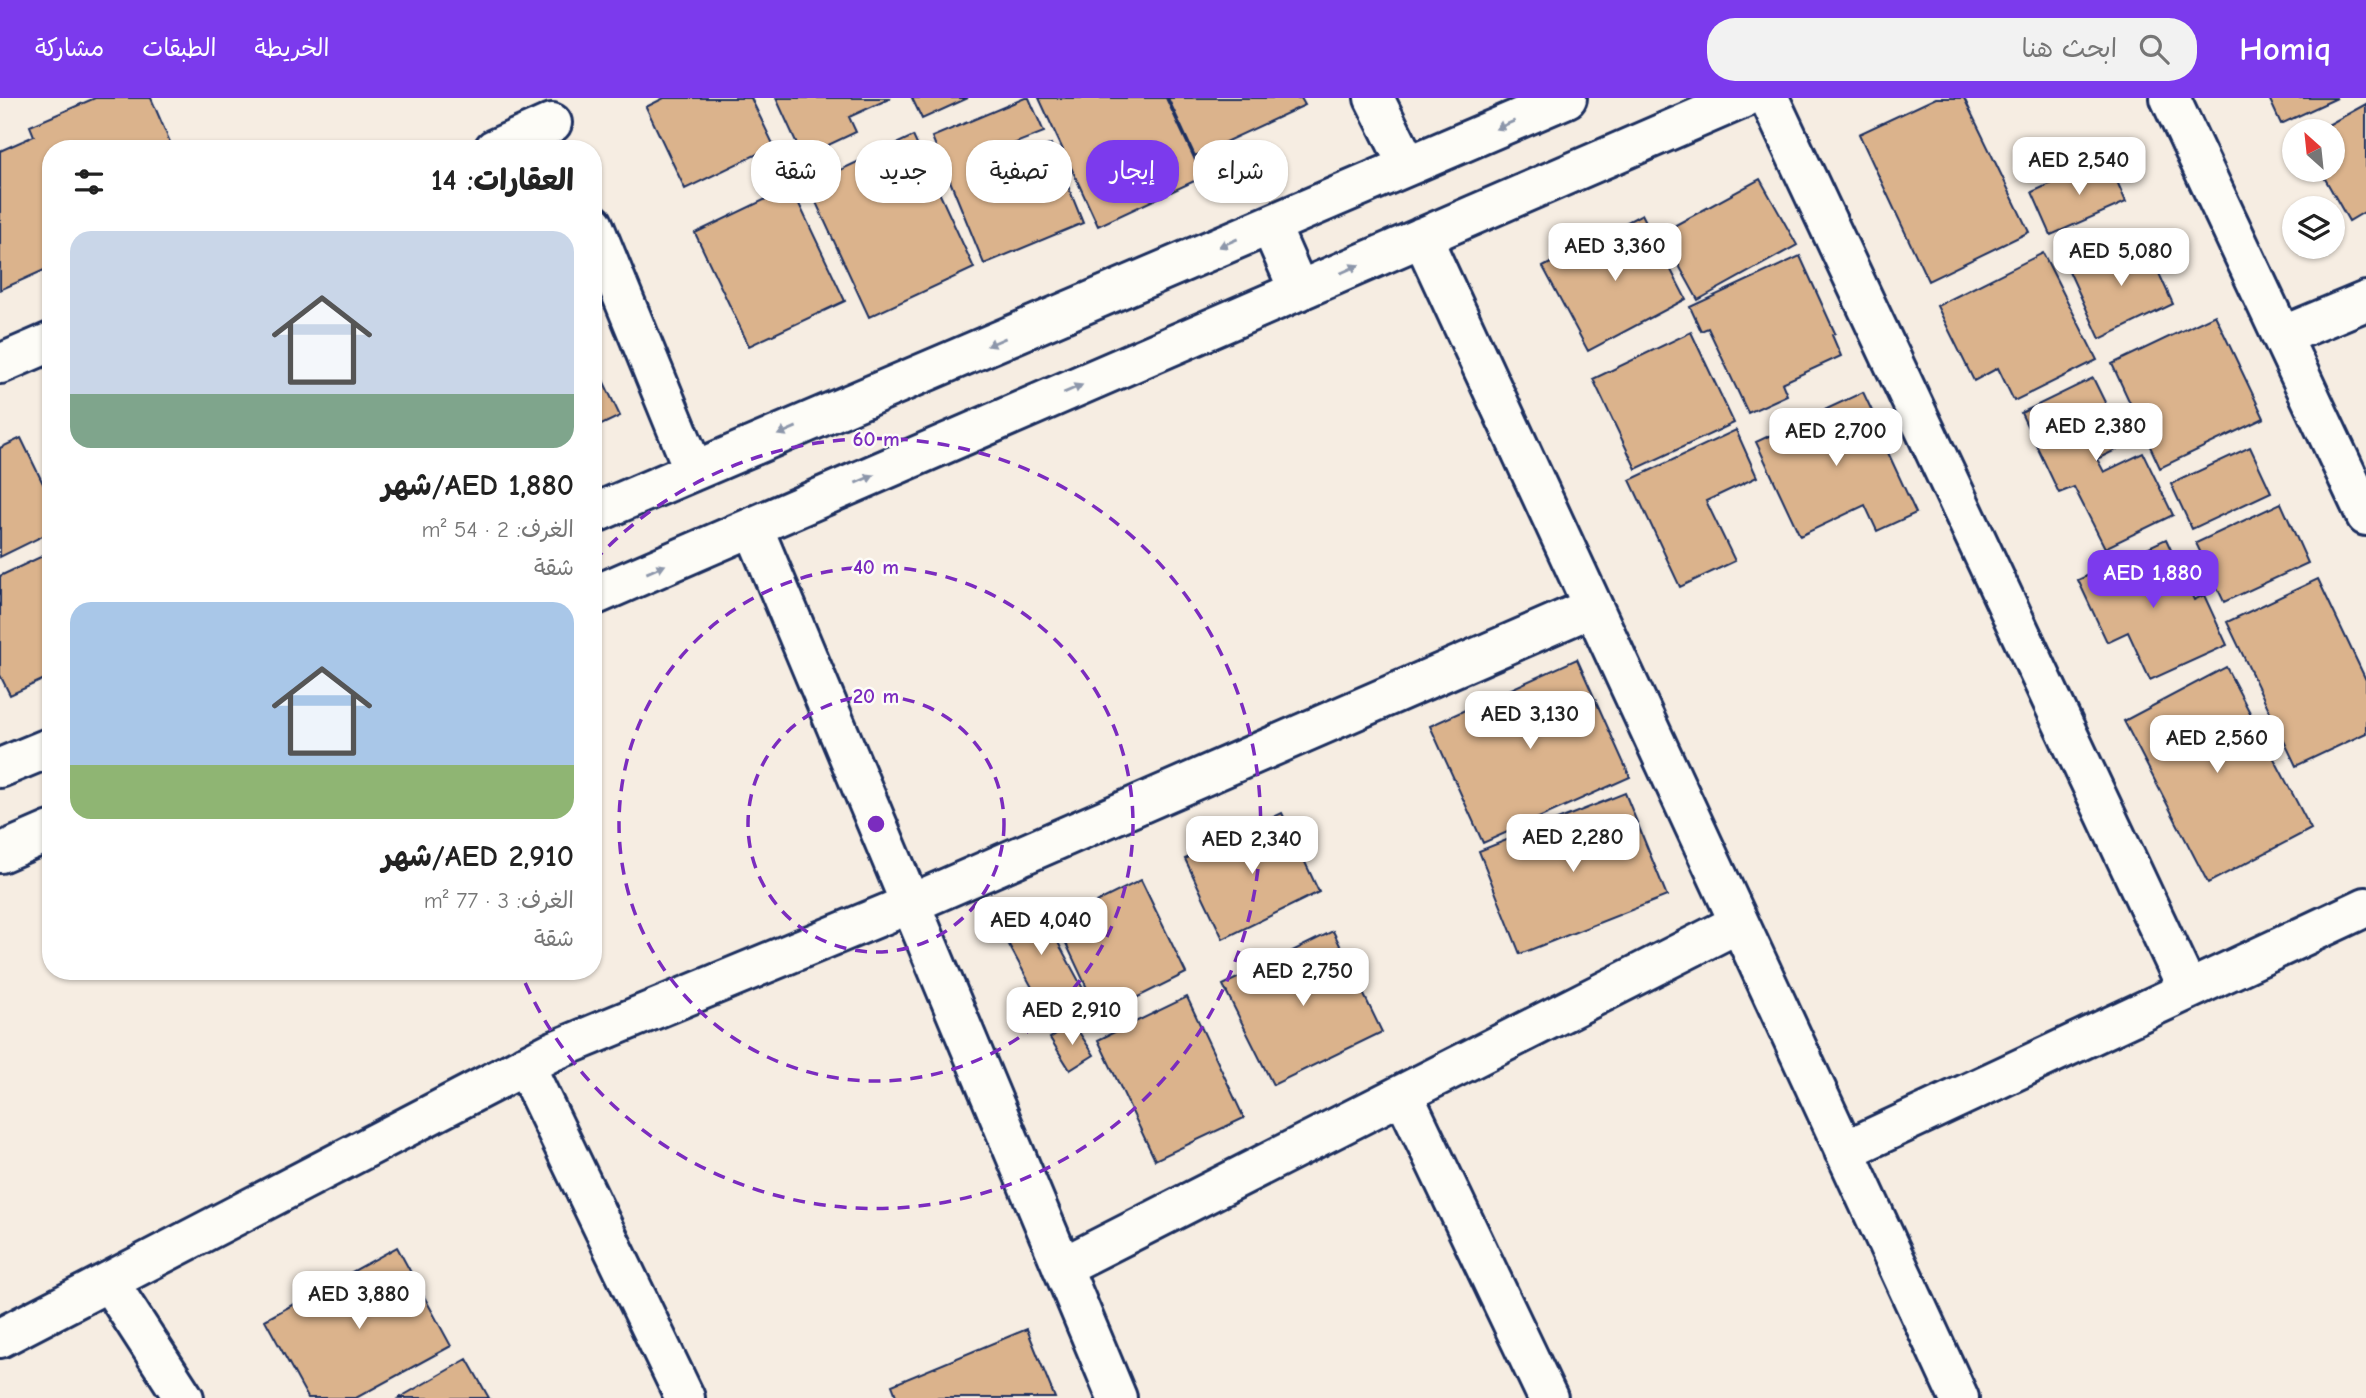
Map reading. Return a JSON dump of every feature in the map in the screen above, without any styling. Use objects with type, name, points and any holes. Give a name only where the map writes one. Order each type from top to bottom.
[{"type":"street","points":[[1374,98],[1408,166]]},
{"type":"street","points":[[602,510],[1567,98]]},
{"type":"street","points":[[602,592],[1744,98]]},
{"type":"street","points":[[1769,98],[2188,990]]},
{"type":"street","points":[[2170,98],[2366,516]]},
{"type":"street","points":[[514,140],[552,123]]},
{"type":"street","points":[[1270,225],[1299,291]]},
{"type":"street","points":[[1422,237],[1959,1398]]},
{"type":"street","points":[[602,246],[694,471]]},
{"type":"street","points":[[2282,336],[2366,301]]},
{"type":"street","points":[[0,364],[42,346]]},
{"type":"street","points":[[753,527],[1117,1398]]},
{"type":"street","points":[[0,1338],[551,1052],[911,904],[1593,607]]},
{"type":"street","points":[[0,768],[42,751]]},
{"type":"street","points":[[0,853],[42,835]]},
{"type":"street","points":[[1844,1151],[2366,906]]},
{"type":"street","points":[[1062,1267],[1739,923]]},
{"type":"street","points":[[525,1065],[685,1398]]},
{"type":"street","points":[[1403,1094],[1548,1398]]},
{"type":"street","points":[[109,1282],[184,1398]]},
{"type":"building","points":[[95,98],[151,98],[169,140],[42,140],[42,271],[0,290],[0,151],[34,136],[30,126]]},
{"type":"building","points":[[664,98],[751,98],[771,140],[751,140],[751,157],[685,189],[646,107]]},
{"type":"building","points":[[776,98],[891,98],[849,117],[856,132],[839,140],[795,140]]},
{"type":"building","points":[[912,98],[968,98],[922,119]]},
{"type":"building","points":[[1029,98],[1044,132],[1024,140],[966,140],[966,203],[1072,203],[1072,196],[1083,223],[984,264],[952,186],[952,140],[933,140],[932,137]]},
{"type":"building","points":[[1039,98],[1166,98],[1193,156],[1193,182],[1179,188],[1179,140],[1086,140],[1086,200],[1072,170],[1072,140],[1058,140]]},
{"type":"building","points":[[1168,98],[1301,98],[1305,105],[1230,140],[1193,140],[1193,152]]},
{"type":"building","points":[[1936,98],[1964,98],[2029,232],[1928,281],[1859,134]]},
{"type":"building","points":[[2269,98],[2337,98],[2292,119],[2282,119],[2281,124]]},
{"type":"building","points":[[2366,104],[2366,211],[2349,221],[2345,214],[2345,196],[2335,196],[2327,182],[2345,182],[2345,119],[2339,119]]},
{"type":"building","points":[[2107,158],[2126,202],[2051,235],[2032,192]]},
{"type":"building","points":[[855,163],[855,203],[944,203],[974,268],[869,317],[816,203],[841,203],[841,170]]},
{"type":"building","points":[[1760,179],[1797,245],[1698,300],[1661,233]]},
{"type":"building","points":[[758,203],[799,203],[845,301],[749,346],[695,233]]},
{"type":"building","points":[[1087,203],[1147,203],[1098,226]]},
{"type":"building","points":[[1642,214],[1686,299],[1588,351],[1543,267]]},
{"type":"building","points":[[2142,236],[2173,304],[2100,339],[2069,271]]},
{"type":"building","points":[[2043,253],[2097,360],[2014,401],[1998,368],[1974,381],[1937,306]]},
{"type":"building","points":[[1800,256],[1835,333],[1832,335],[1841,356],[1782,383],[1787,395],[1748,413],[1708,328],[1701,331],[1690,307]]},
{"type":"building","points":[[2215,315],[2264,418],[2160,468],[2112,364]]},
{"type":"building","points":[[1691,332],[1734,423],[1636,469],[1593,379]]},
{"type":"building","points":[[602,378],[620,416],[602,425]]},
{"type":"building","points":[[2093,378],[2126,445],[2097,459],[2104,472],[2143,453],[2173,515],[2105,548],[2074,487],[2059,493],[2021,413]]},
{"type":"building","points":[[1863,392],[1916,513],[1877,531],[1865,505],[1800,536],[1756,442]]},
{"type":"building","points":[[1736,430],[1757,477],[1706,501],[1735,561],[1680,587],[1630,480]]},
{"type":"building","points":[[21,438],[42,481],[42,536],[0,557],[0,448]]},
{"type":"building","points":[[2250,447],[2271,492],[2192,529],[2171,484]]},
{"type":"building","points":[[2281,503],[2308,563],[2224,602],[2196,543]]},
{"type":"building","points":[[2166,539],[2194,600],[2204,595],[2227,645],[2150,680],[2128,632],[2107,642],[2078,580]]},
{"type":"building","points":[[42,556],[42,680],[10,695],[0,675],[0,576]]},
{"type":"building","points":[[2318,579],[2366,680],[2366,733],[2296,766],[2227,622]]},
{"type":"building","points":[[1577,659],[1630,777],[1483,843],[1430,726]]},
{"type":"building","points":[[2226,667],[2311,829],[2208,883],[2124,721]]},
{"type":"building","points":[[1625,793],[1667,896],[1520,954],[1479,851]]},
{"type":"building","points":[[1282,813],[1319,892],[1223,939],[1185,859]]},
{"type":"building","points":[[1141,880],[1186,973],[1100,1016],[1056,922]]},
{"type":"building","points":[[1034,898],[1087,996],[1048,1017],[995,919]]},
{"type":"building","points":[[1333,931],[1382,1032],[1273,1085],[1223,985]]},
{"type":"building","points":[[1187,997],[1244,1118],[1155,1160],[1098,1040]]},
{"type":"building","points":[[1073,1023],[1094,1055],[1070,1070],[1050,1038]]},
{"type":"building","points":[[397,1247],[451,1346],[356,1398],[308,1398],[265,1320]]},
{"type":"building","points":[[1027,1329],[1055,1398],[897,1398],[892,1385]]},
{"type":"building","points":[[467,1359],[489,1398],[399,1398]]}]
